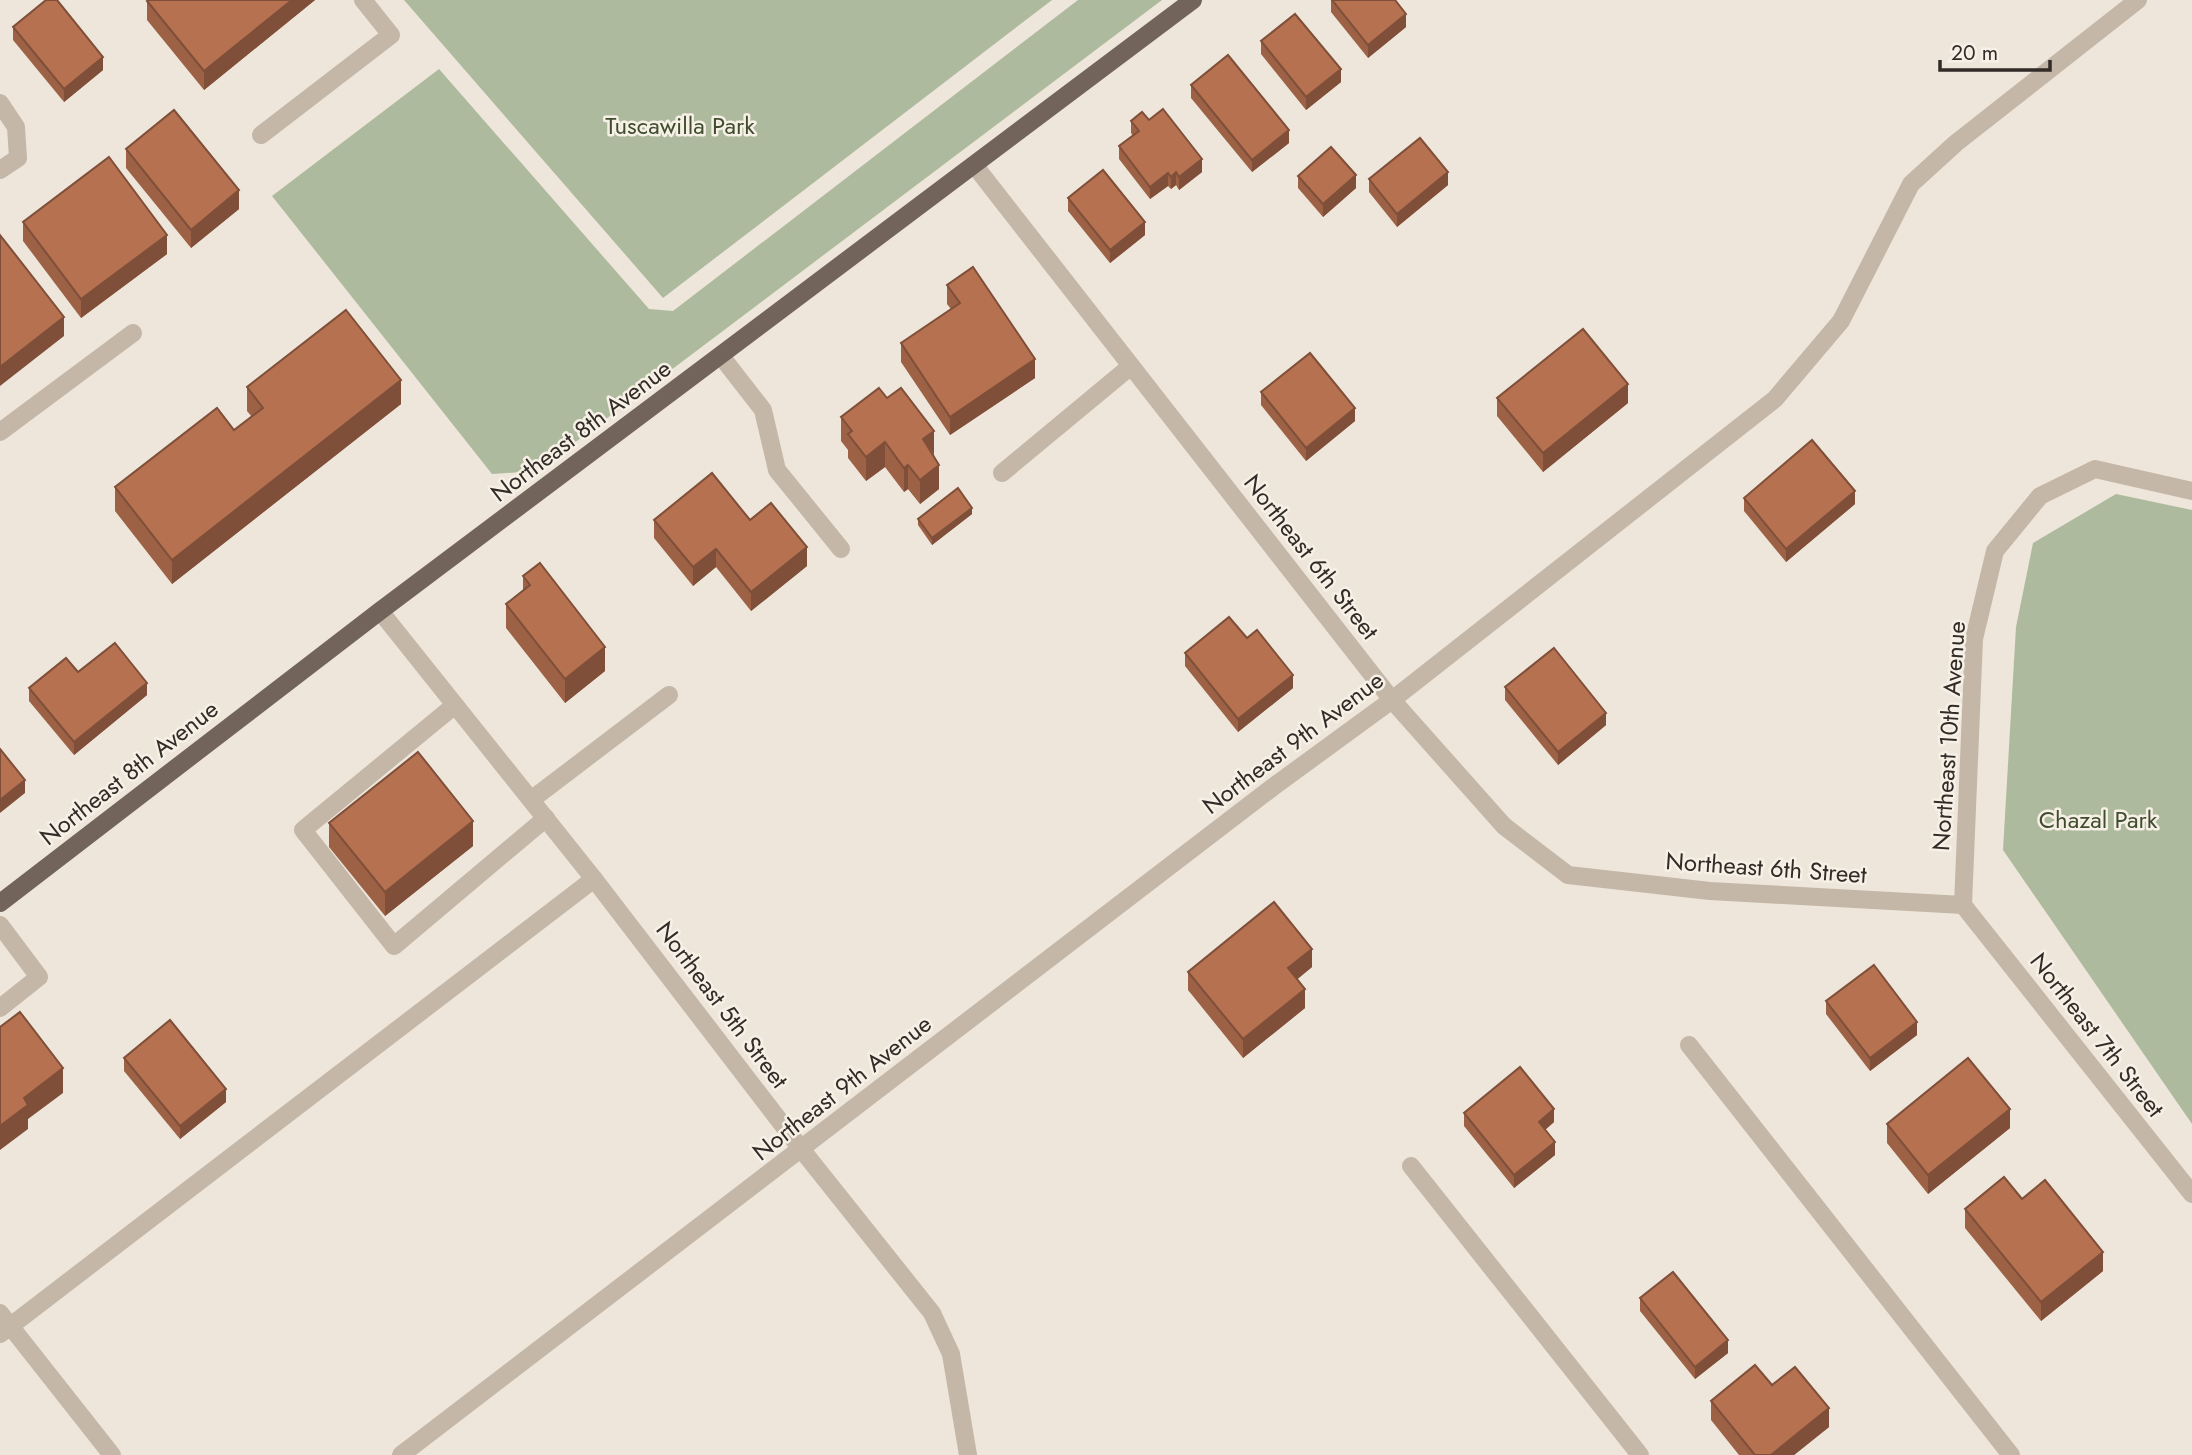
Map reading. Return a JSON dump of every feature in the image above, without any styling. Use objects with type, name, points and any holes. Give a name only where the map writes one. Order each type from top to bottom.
[{"type":"main road","name":"Northeast 8th Avenue","points":[[0,903],[380,611],[1193,0]]},
{"type":"street","points":[[261,135],[391,34],[363,0]]},
{"type":"street","name":"Northeast 9th Avenue","points":[[401,1455],[1273,787],[1392,700],[1775,399],[1841,321],[1911,184],[1956,143],[2138,0]]},
{"type":"street","points":[[0,103],[16,127],[18,158],[0,170]]},
{"type":"street","name":"Northeast 6th Street","points":[[975,166],[1392,700],[1504,827],[1568,875],[1710,891],[1963,905]]},
{"type":"street","points":[[0,432],[133,333]]},
{"type":"street","points":[[721,356],[763,410],[777,470],[841,550]]},
{"type":"street","points":[[1002,473],[1131,366]]},
{"type":"street","name":"Northeast 10th Avenue","points":[[1963,905],[1974,639],[1995,551],[2040,496],[2095,469],[2192,491]]},
{"type":"street","name":"Northeast 5th Street","points":[[380,611],[594,879],[802,1150],[932,1313],[951,1354],[968,1455]]},
{"type":"street","points":[[531,800],[669,695]]},
{"type":"street","points":[[456,705],[303,830],[394,946],[546,818]]},
{"type":"street","points":[[112,1455],[3,1324],[594,879]]},
{"type":"street","name":"Northeast 7th Street","points":[[1963,905],[2192,1194]]},
{"type":"street","points":[[0,925],[40,977],[0,1008]]},
{"type":"street","points":[[1689,1045],[2011,1455]]},
{"type":"street","points":[[1411,1166],[1640,1455]]},
{"type":"green space","name":"Tuscawilla Park","points":[[404,0],[1052,0],[663,298]]},
{"type":"green space","points":[[1078,0],[1162,0],[537,471],[492,474],[272,196],[439,69],[649,309],[673,311]]},
{"type":"green space","name":"Chazal Park","points":[[2116,494],[2192,510],[2192,1124],[2003,850],[2016,627],[2033,543]]},
{"type":"building","points":[[46,0],[57,0],[103,57],[64,89],[13,27]]},
{"type":"building","points":[[292,0],[204,71],[147,1]]},
{"type":"building","points":[[1332,0],[1395,0],[1406,14],[1368,45]]},
{"type":"building","points":[[1295,14],[1341,69],[1306,97],[1261,41]]},
{"type":"building","points":[[1228,55],[1289,130],[1252,160],[1191,85]]},
{"type":"building","points":[[1163,109],[1202,159],[1179,177],[1176,172],[1171,177],[1168,173],[1150,187],[1119,146],[1139,131],[1131,121],[1142,112],[1149,120]]},
{"type":"building","points":[[174,110],[239,190],[191,230],[126,149]]},
{"type":"building","points":[[1420,138],[1448,172],[1397,214],[1369,179]]},
{"type":"building","points":[[1331,147],[1356,175],[1323,204],[1298,176]]},
{"type":"building","points":[[109,157],[167,235],[81,299],[23,222]]},
{"type":"building","points":[[1103,170],[1145,222],[1110,250],[1068,198]]},
{"type":"building","points":[[0,235],[64,317],[0,367]]},
{"type":"building","points":[[973,267],[1035,359],[950,417],[901,343],[960,303],[947,285]]},
{"type":"building","points":[[346,310],[401,380],[172,560],[115,487],[217,408],[234,430],[263,408],[247,387]]},
{"type":"building","points":[[1583,329],[1628,384],[1543,453],[1497,398]]},
{"type":"building","points":[[1310,353],[1355,408],[1306,448],[1261,392]]},
{"type":"building","points":[[879,388],[887,398],[901,388],[934,431],[923,439],[939,465],[920,480],[908,465],[904,468],[885,442],[866,457],[848,434],[852,431],[841,417]]},
{"type":"building","points":[[1812,440],[1855,491],[1786,549],[1744,498]]},
{"type":"building","points":[[712,473],[750,520],[771,503],[807,547],[751,592],[716,549],[693,567],[654,520]]},
{"type":"building","points":[[958,488],[972,508],[932,538],[918,519]]},
{"type":"building","points":[[540,563],[605,647],[565,679],[506,604],[530,585],[523,576]]},
{"type":"building","points":[[1229,617],[1247,638],[1257,630],[1293,675],[1238,719],[1185,653]]},
{"type":"building","points":[[115,643],[147,683],[74,742],[29,688],[66,658],[78,672]]},
{"type":"building","points":[[1554,648],[1606,713],[1558,752],[1505,687]]},
{"type":"building","points":[[0,749],[25,780],[0,800]]},
{"type":"building","points":[[418,752],[473,821],[385,892],[329,823]]},
{"type":"building","points":[[1274,902],[1312,949],[1288,968],[1305,989],[1243,1039],[1188,972]]},
{"type":"building","points":[[1874,965],[1917,1022],[1870,1058],[1826,1001]]},
{"type":"building","points":[[20,1012],[63,1068],[24,1098],[28,1105],[0,1126],[0,1027]]},
{"type":"building","points":[[170,1020],[226,1089],[180,1126],[124,1058]]},
{"type":"building","points":[[1968,1058],[2010,1109],[1928,1175],[1887,1124]]},
{"type":"building","points":[[1520,1067],[1554,1109],[1539,1122],[1555,1142],[1514,1175],[1464,1113]]},
{"type":"building","points":[[2004,1177],[2022,1199],[2045,1180],[2103,1252],[2041,1302],[1965,1209]]},
{"type":"building","points":[[1673,1272],[1728,1340],[1695,1367],[1640,1298]]},
{"type":"building","points":[[1755,1365],[1772,1385],[1795,1367],[1829,1408],[1771,1455],[1755,1455],[1711,1401]]}]
